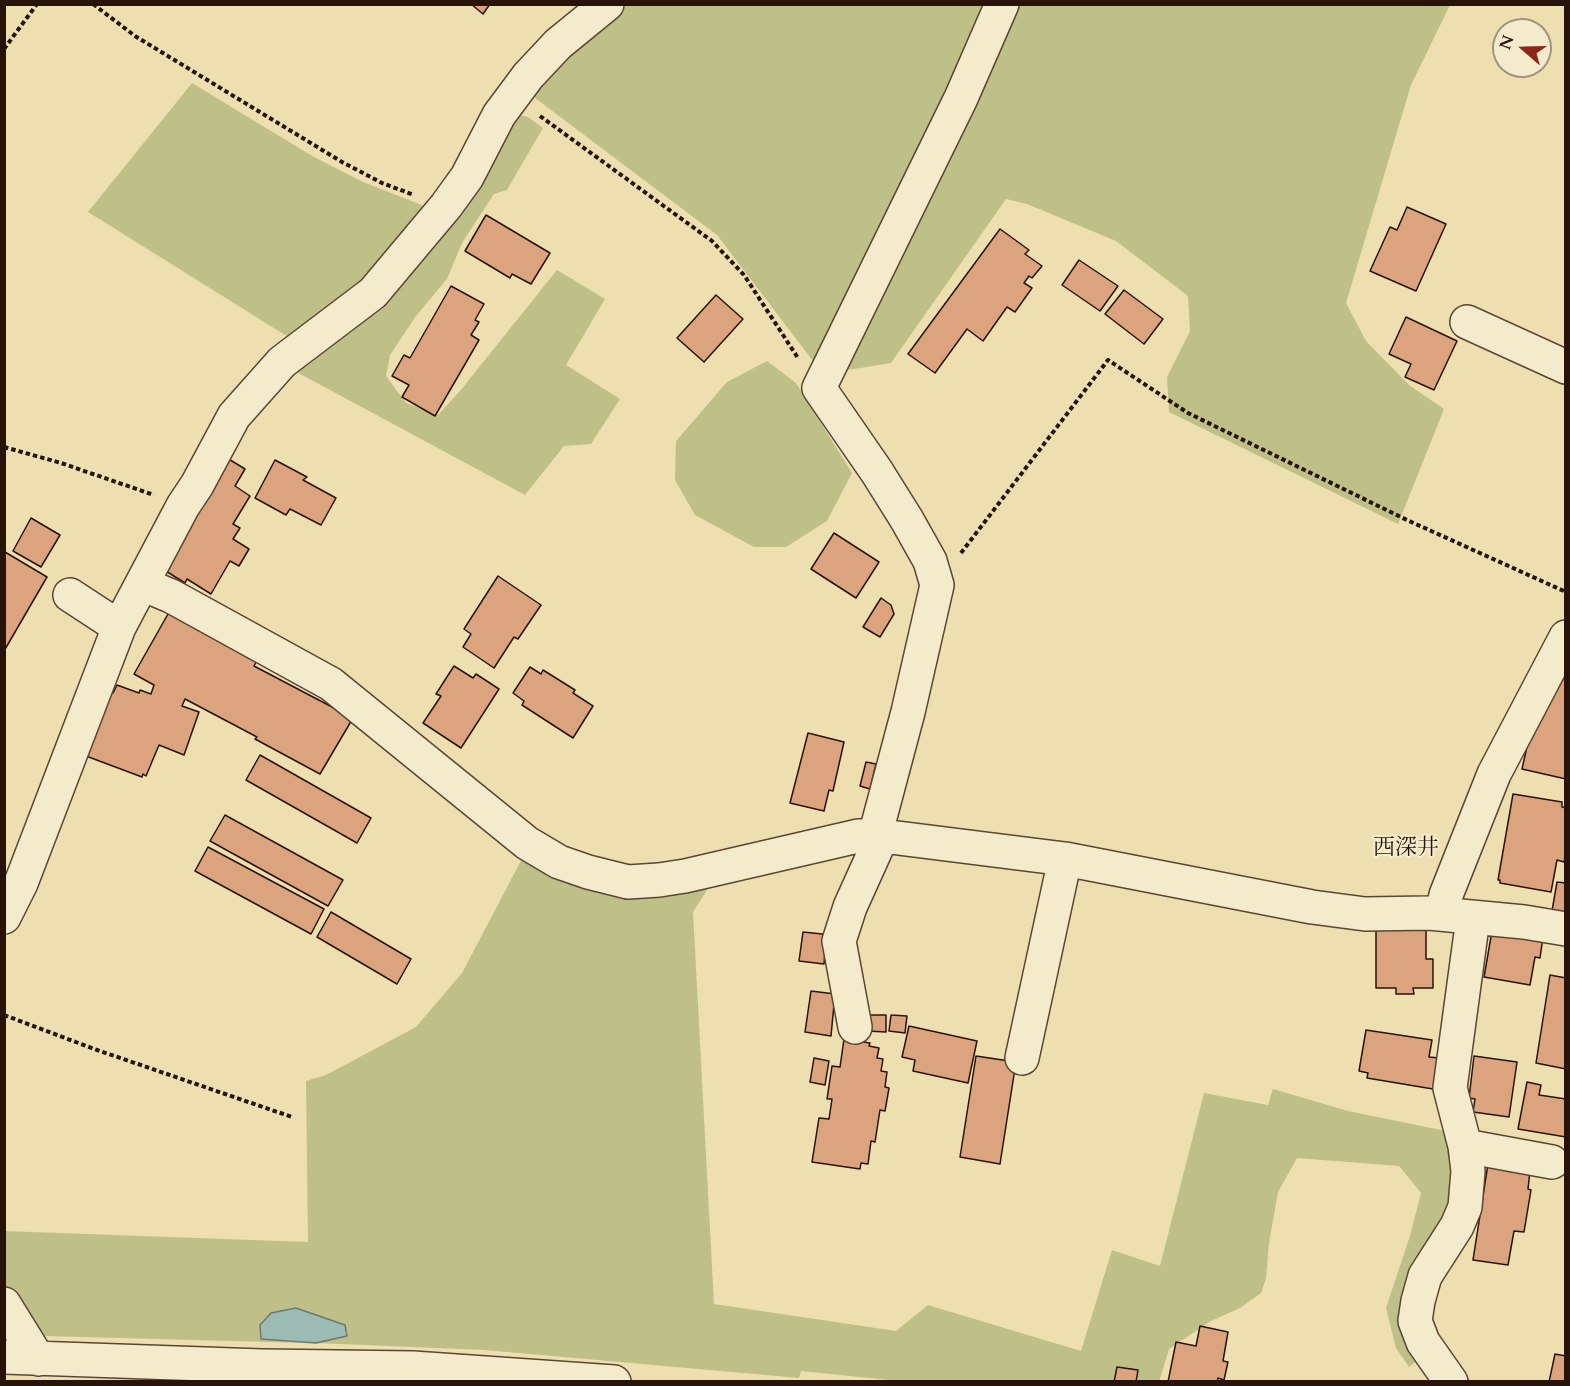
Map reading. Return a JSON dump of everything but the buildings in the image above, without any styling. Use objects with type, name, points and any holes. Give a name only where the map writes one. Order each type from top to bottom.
[{"type":"street","points":[[4,917],[21,883],[119,627],[234,416],[282,362],[374,293],[467,177],[499,115],[528,76],[558,44],[607,4]]},
{"type":"street","points":[[855,1027],[839,941],[878,836],[937,585],[930,561],[907,520],[819,388],[961,98],[1002,4]]},
{"type":"street","points":[[1467,322],[1566,367]]},
{"type":"street","points":[[142,584],[171,596],[331,684],[527,843],[559,862],[628,882],[659,880],[858,836],[878,836],[1065,859],[1312,907],[1365,914],[1457,916],[1524,922],[1566,929]]},
{"type":"street","points":[[70,595],[119,627]]},
{"type":"street","points":[[1451,1382],[1423,1342],[1415,1321],[1425,1276],[1457,1226],[1465,1207],[1468,1171],[1465,1146],[1450,1088],[1457,916],[1446,895],[1494,774],[1566,637]]},
{"type":"street","points":[[1022,1058],[1065,859]]},
{"type":"street","points":[[1465,1146],[1552,1162]]},
{"type":"street","points":[[4,1304],[38,1359]]},
{"type":"street","points":[[4,1357],[264,1374],[413,1368],[614,1382]]},
{"type":"path","points":[[4,49],[37,4]]},
{"type":"path","points":[[93,4],[135,36],[342,162],[382,183],[446,206]]},
{"type":"path","points":[[514,96],[712,241],[744,275],[819,388]]},
{"type":"path","points":[[937,585],[1108,360],[1188,413],[1407,520],[1566,592]]},
{"type":"path","points":[[4,447],[61,463],[183,506]]},
{"type":"path","points":[[4,1015],[97,1050],[292,1117]]},
{"type":"green space","points":[[621,5],[991,5],[816,365],[717,235],[535,98],[533,90]]},
{"type":"green space","points":[[1016,5],[1450,5],[1411,85],[1346,303],[1366,341],[1409,385],[1444,409],[1398,524],[1169,412],[1167,377],[1190,331],[1188,296],[1116,241],[1027,204],[1006,199],[891,363],[842,371]]},
{"type":"green space","points":[[192,83],[314,157],[361,181],[424,206],[347,301],[293,340],[88,212]]},
{"type":"green space","points":[[515,114],[528,117],[543,128],[507,190],[494,194],[462,243],[447,279],[416,316],[390,355],[386,376],[406,403],[438,415],[557,270],[605,299],[566,365],[620,399],[591,444],[564,446],[525,495],[291,369],[382,303],[407,280]]},
{"type":"green space","points":[[767,361],[796,383],[852,473],[827,521],[786,547],[754,547],[695,515],[675,480],[676,441],[727,382]]},
{"type":"green space","points":[[525,853],[548,867],[716,876],[693,912],[714,1304],[896,1331],[928,1305],[1081,1351],[1112,1250],[1160,1266],[1204,1093],[1268,1105],[1273,1089],[1348,1111],[1451,1132],[1456,1190],[1421,1358],[1409,1367],[1396,1348],[1386,1308],[1410,1236],[1421,1193],[1399,1166],[1297,1158],[1278,1192],[1269,1243],[1266,1279],[1261,1293],[1240,1308],[1211,1321],[1169,1349],[1159,1382],[908,1382],[801,1371],[799,1378],[485,1350],[316,1343],[346,1336],[315,1316],[296,1308],[261,1339],[306,1343],[43,1336],[5,1289],[4,1231],[308,1242],[306,1081],[326,1075],[416,1027],[462,973]]},
{"type":"water","points":[[296,1308],[345,1325],[347,1336],[316,1343],[261,1339],[260,1325],[271,1313]]},
{"type":"district","name":"西深井","points":[[1406,849]]}]
